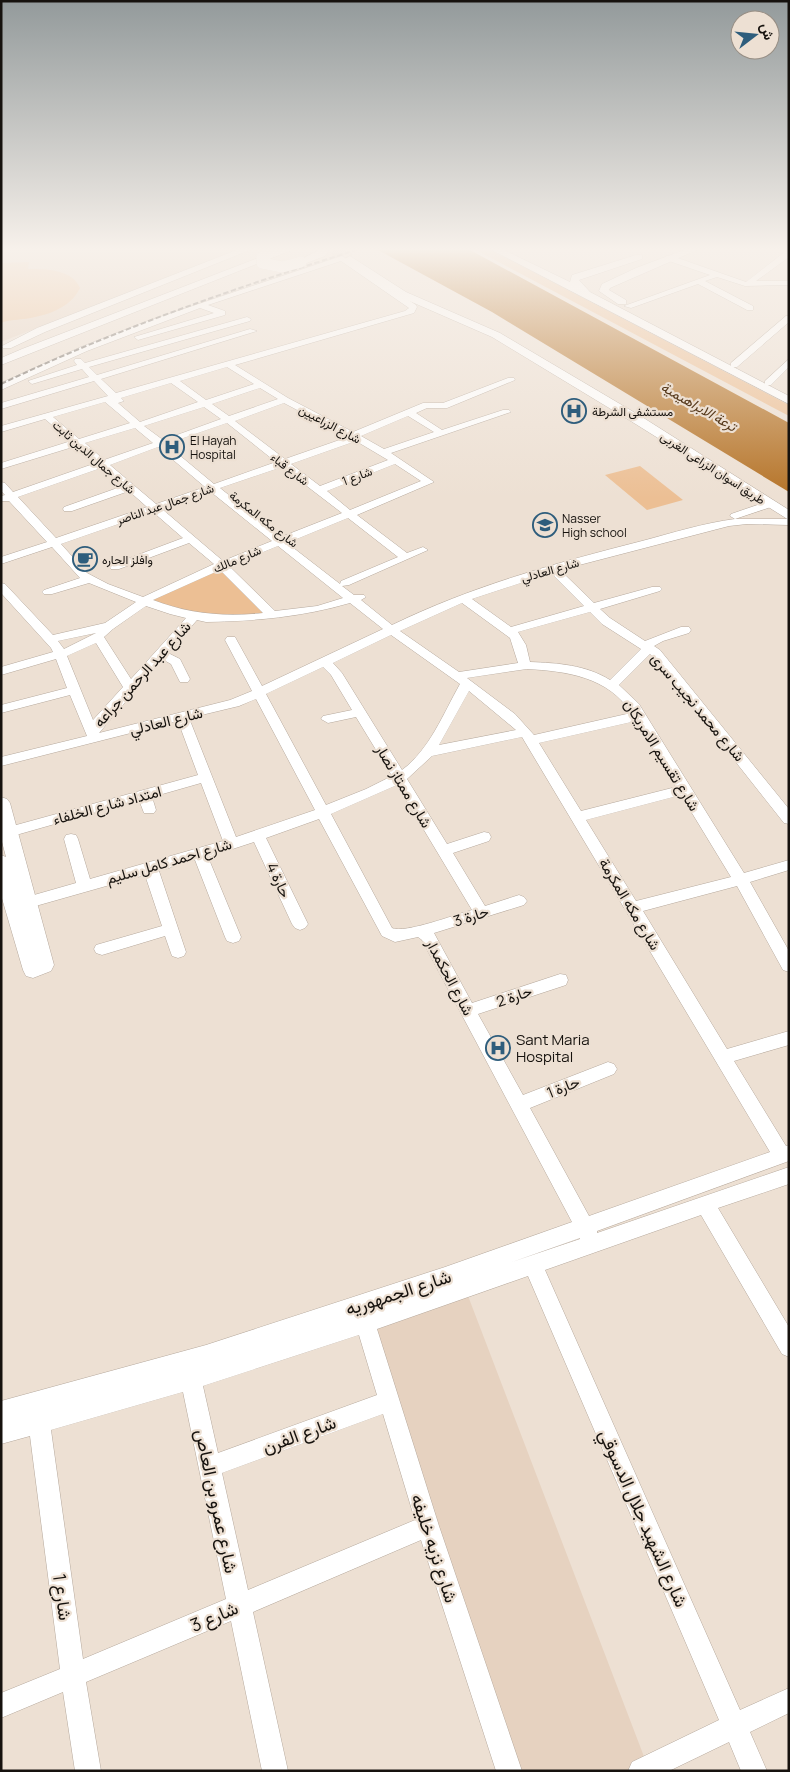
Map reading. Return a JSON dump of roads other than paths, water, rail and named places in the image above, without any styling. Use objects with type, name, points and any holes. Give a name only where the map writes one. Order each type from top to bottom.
[{"type":"main road","points":[[6,347],[35,333]]},
{"type":"main road","points":[[6,347],[56,333]]},
{"type":"main road","points":[[28,349],[56,333]]},
{"type":"main road","points":[[1,362],[69,333]]},
{"type":"main road","name":"طريق اسوان الزراعى الغربى","points":[[491,333],[789,510]]},
{"type":"main road","name":"طريق اسوان الزراعى الغربى","points":[[501,333],[716,467]]},
{"type":"main road","points":[[660,333],[789,401]]},
{"type":"main road","points":[[676,333],[789,393]]},
{"type":"main road","name":"طريق اسوان الزراعى الغربى","points":[[779,503],[789,516]]},
{"type":"main road","points":[[1,803],[21,904]]},
{"type":"main road","points":[[1,862],[21,904]]},
{"type":"street","points":[[1,389],[83,350],[128,333]]},
{"type":"street","points":[[83,350],[154,333]]},
{"type":"street","name":"شارع الزراعيين","points":[[173,333],[285,400],[397,460],[428,480],[428,483]]},
{"type":"street","points":[[1,389],[81,363],[199,333]]},
{"type":"street","points":[[1,406],[247,333]]},
{"type":"street","points":[[1,431],[338,333]]},
{"type":"street","points":[[734,365],[772,333]]},
{"type":"street","points":[[768,383],[789,362]]},
{"type":"street","name":"شارع مكه المكرمة","points":[[81,363],[141,424],[283,540],[392,625],[441,667],[459,677],[528,736],[785,1154]]},
{"type":"street","name":"شارع جمال عبد الناصر","points":[[1,560],[283,464],[354,437],[408,412],[428,405],[444,406],[511,380]]},
{"type":"street","name":"شارع قباء","points":[[174,381],[228,420],[405,558]]},
{"type":"street","points":[[1,466],[141,424],[261,385]]},
{"type":"street","points":[[1,431],[114,398]]},
{"type":"street","points":[[6,499],[285,400]]},
{"type":"street","points":[[437,407],[464,426]]},
{"type":"street","points":[[408,412],[442,433]]},
{"type":"street","points":[[383,452],[506,412]]},
{"type":"street","name":"شارع جمال الدين ثابت","points":[[49,418],[190,539],[273,616]]},
{"type":"street","name":"شارع 1","points":[[318,491],[397,460]]},
{"type":"street","name":"شارع مالك","points":[[1,671],[61,655],[81,647],[98,637],[109,626],[143,601],[219,566],[428,483]]},
{"type":"street","points":[[2,487],[6,499],[54,543],[89,579],[143,601],[194,617],[219,619],[273,616],[330,606],[358,598]]},
{"type":"street","points":[[68,509],[130,487]]},
{"type":"street","name":"شارع العادلي","points":[[1,762],[93,734],[227,705],[258,693],[324,661],[335,658],[392,625],[476,586],[779,503]]},
{"type":"street","name":"شارع العادلي","points":[[392,625],[552,568],[729,523],[753,521],[789,522]]},
{"type":"street","points":[[116,567],[190,539]]},
{"type":"street","name":"شارع مكه المكرمة","points":[[283,540],[345,583],[358,598]]},
{"type":"street","points":[[345,583],[423,550]]},
{"type":"street","name":"شارع محمد نجيب سرى","points":[[552,568],[591,608],[614,627],[646,647],[662,660],[789,819]]},
{"type":"street","points":[[48,592],[89,579]]},
{"type":"street","points":[[1,586],[51,639],[61,655],[93,734]]},
{"type":"street","points":[[510,631],[656,588]]},
{"type":"street","points":[[464,598],[510,631],[518,640],[524,665]]},
{"type":"street","name":"شارع عبد الرحمن جراعه","points":[[93,734],[130,688],[194,617]]},
{"type":"street","name":"شارع مالك","points":[[51,639],[109,626]]},
{"type":"street","points":[[612,685],[646,647],[659,638],[685,630]]},
{"type":"street","points":[[98,637],[130,688]]},
{"type":"street","name":"شارع الحكمدار","points":[[231,640],[387,932],[395,936],[423,931],[428,936],[588,1236]]},
{"type":"street","points":[[160,654],[176,662],[184,679]]},
{"type":"street","name":"شارع ممتاز نصار","points":[[324,661],[336,673],[481,912]]},
{"type":"street","name":"شارع تقسيم الامريكان","points":[[459,677],[490,669],[524,665],[562,668],[579,672],[612,685],[628,699],[787,958]]},
{"type":"street","points":[[427,752],[459,677]]},
{"type":"street","points":[[1,709],[75,690]]},
{"type":"street","points":[[328,719],[359,712]]},
{"type":"street","points":[[182,716],[231,843]]},
{"type":"street","points":[[427,752],[638,716]]},
{"type":"street","name":"شارع احمد كامل سليم","points":[[21,904],[258,836],[323,812],[379,789],[399,778],[427,752]]},
{"type":"street","name":"امتداد شارع الخلفاء","points":[[8,843],[144,794],[206,778]]},
{"type":"street","points":[[577,817],[683,790]]},
{"type":"street","points":[[144,794],[150,810]]},
{"type":"street","name":"حارة 4","points":[[258,836],[300,924]]},
{"type":"street","points":[[443,850],[484,837]]},
{"type":"street","points":[[71,839],[84,886]]},
{"type":"street","points":[[199,853],[233,937]]},
{"type":"street","points":[[632,908],[740,880],[789,865]]},
{"type":"street","points":[[150,867],[178,952]]},
{"type":"street","name":"حارة 3","points":[[423,931],[519,901]]},
{"type":"street","points":[[102,949],[170,929]]},
{"type":"street","name":"حارة 2","points":[[468,1011],[560,980]]},
{"type":"street","points":[[724,1057],[789,1038]]},
{"type":"street","name":"حارة 1","points":[[518,1105],[608,1069]]},
{"type":"street","name":"شارع الجمهوريه","points":[[1,1433],[191,1379],[365,1323],[533,1264],[588,1236],[785,1154]]},
{"type":"street","name":"شارع الجمهوريه","points":[[1,1412],[206,1355],[445,1276],[705,1204],[789,1175]]},
{"type":"street","points":[[705,1204],[789,1346]]},
{"type":"street","name":"شارع الشهيد جلال الدسوقي","points":[[533,1264],[754,1771]]},
{"type":"street","name":"شارع نزيه خليفه","points":[[365,1323],[428,1526],[509,1771]]},
{"type":"street","name":"شارع عمرو بن العاص","points":[[191,1379],[275,1771]]},
{"type":"street","name":"شارع الفرن","points":[[210,1467],[389,1401]]},
{"type":"street","name":"شارع 1","points":[[39,1423],[73,1676],[88,1771]]},
{"type":"street","name":"شارع 3","points":[[1,1706],[428,1526]]},
{"type":"street","points":[[641,1771],[789,1700]]},
{"type":"water","name":"ترعة الابراهيمية","points":[[526,333],[622,333],[789,423],[789,492]]},
{"type":"railway","points":[[1,384],[118,333]]},
{"type":"place","name":"مستشفى الشرطة","points":[[574,411]]},
{"type":"place","name":"El Hayah Hospital","points":[[172,447]]},
{"type":"place","name":"Nasser High school","points":[[545,525]]},
{"type":"place","name":"وافلز الحاره","points":[[85,559]]},
{"type":"place","name":"Sant Maria Hospital","points":[[498,1048]]}]
